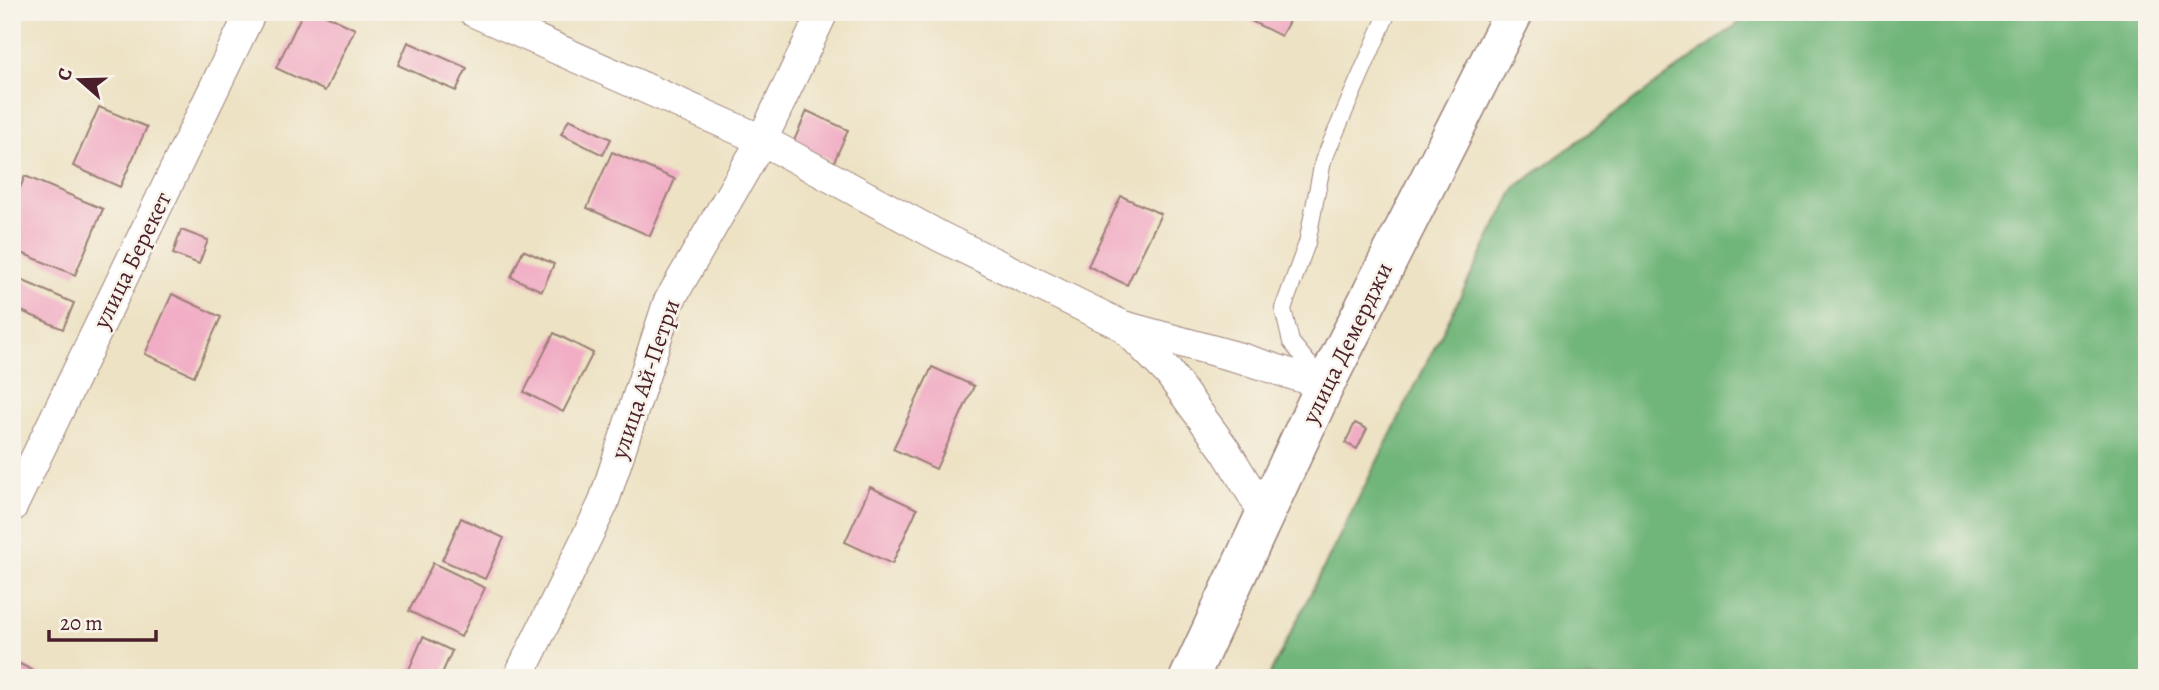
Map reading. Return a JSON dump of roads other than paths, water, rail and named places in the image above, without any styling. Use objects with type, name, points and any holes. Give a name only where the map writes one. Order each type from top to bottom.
[{"type":"main road","name":"улица Демерджи","points":[[1189,678],[1325,385],[1514,12]]},
{"type":"street","name":"улица Берекет","points":[[12,507],[251,12]]},
{"type":"street","points":[[474,12],[762,140],[941,237],[1123,326],[1244,359],[1325,385]]},
{"type":"street","name":"улица Ай-Петри","points":[[518,678],[603,504],[668,303],[762,140],[823,12]]},
{"type":"street","points":[[1123,326],[1169,373],[1226,451],[1265,515]]},
{"type":"lane","points":[[1325,385],[1291,342],[1283,309],[1307,243],[1323,161],[1388,12]]}]
